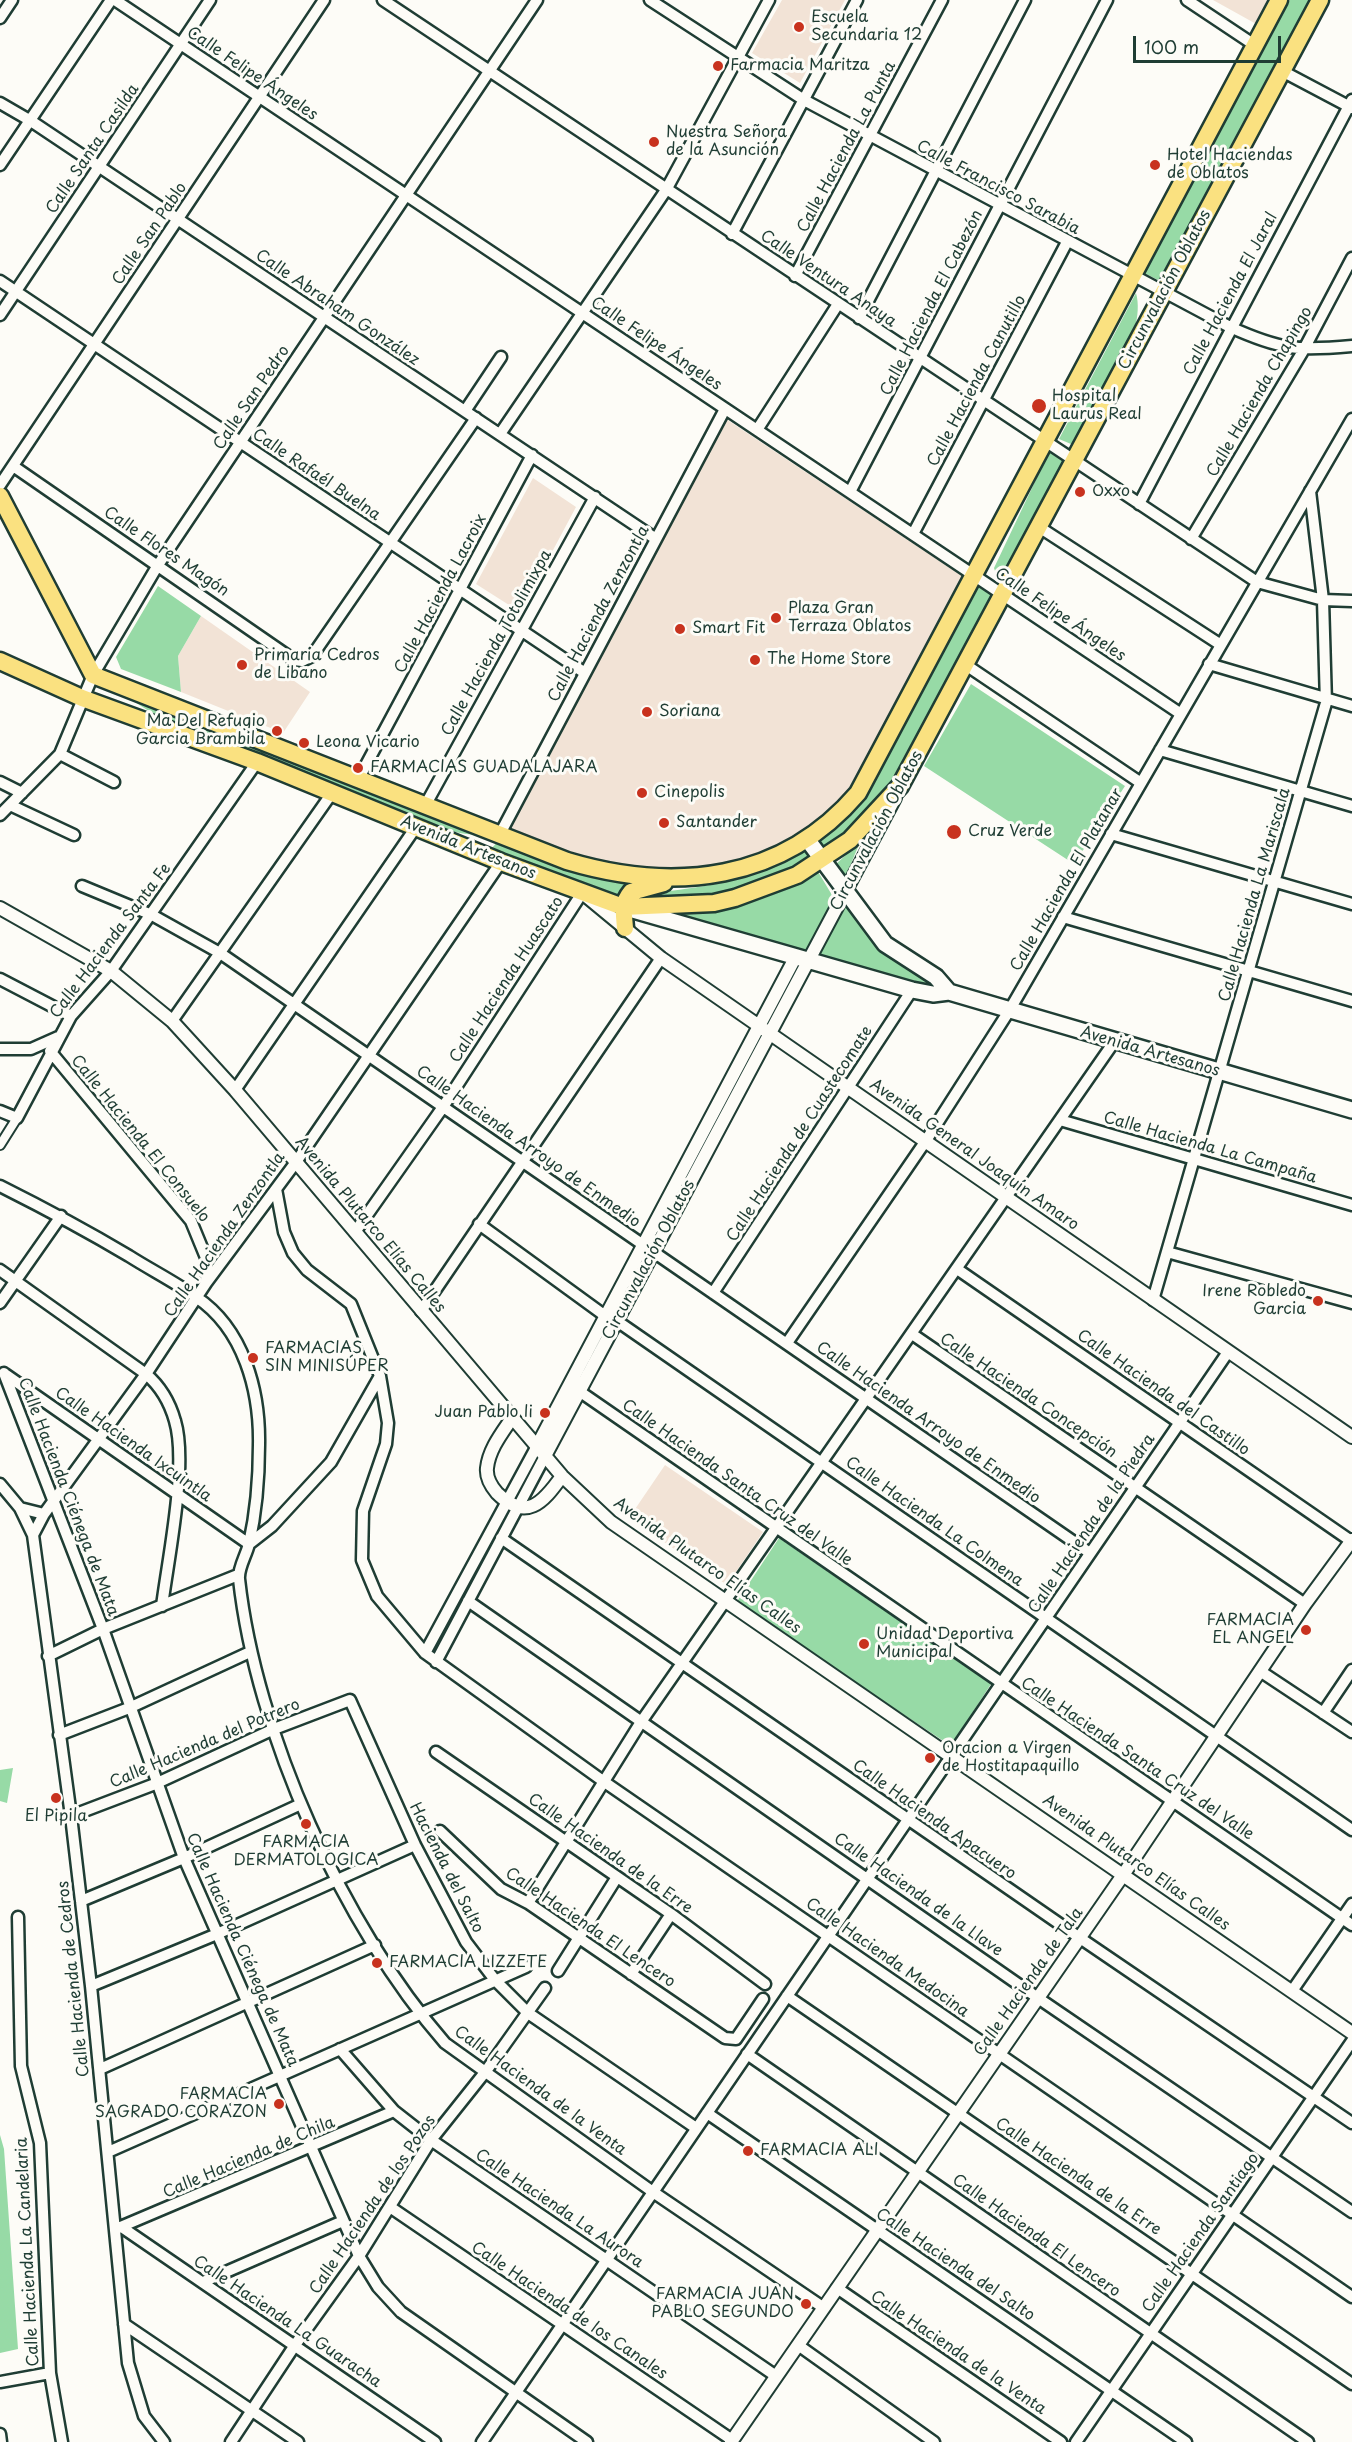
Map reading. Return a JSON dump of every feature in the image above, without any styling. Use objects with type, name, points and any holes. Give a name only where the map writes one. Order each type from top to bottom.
[{"type":"main road","name":"Circunvalación Oblatos","points":[[807,839],[844,810],[858,793],[1279,0]]},
{"type":"main road","name":"Circunvalación Oblatos","points":[[900,786],[1320,0]]},
{"type":"main road","points":[[0,496],[93,675]]},
{"type":"main road","name":"Avenida Artesanos","points":[[0,661],[82,698],[257,762],[501,862],[623,907],[912,990],[933,994],[949,992],[1352,1110]]},
{"type":"main road","name":"Avenida Artesanos","points":[[93,675],[567,861],[605,873],[645,878],[685,878],[730,873],[770,859],[807,839],[885,944],[936,977],[949,992]]},
{"type":"main road","points":[[257,762],[266,755],[272,754],[322,772],[352,775]]},
{"type":"main road","points":[[623,907],[714,903],[735,898],[796,875],[850,840],[900,786]]},
{"type":"main road","points":[[467,848],[490,841],[500,834]]},
{"type":"main road","points":[[625,928],[623,907],[631,892],[685,878]]},
{"type":"street","points":[[0,18],[12,0]]},
{"type":"street","points":[[0,165],[113,0]]},
{"type":"street","name":"Calle Felipe Ángeles","points":[[113,0],[260,96],[1181,714]]},
{"type":"street","name":"Calle Santa Casilda","points":[[0,315],[210,0]]},
{"type":"street","name":"Calle San Pablo","points":[[0,484],[324,0]]},
{"type":"street","name":"Calle Ventura Anaya","points":[[383,0],[1257,582],[1323,600],[1352,601]]},
{"type":"street","name":"Calle San Pedro","points":[[0,815],[60,754],[93,675],[158,565],[537,0]]},
{"type":"street","name":"Calle Francisco Sarabia","points":[[650,0],[738,59],[869,137],[1230,327],[1266,344],[1303,351],[1352,346]]},
{"type":"street","points":[[500,434],[666,190],[769,0]]},
{"type":"street","points":[[732,234],[857,0]]},
{"type":"street","name":"Calle Hacienda La Punta","points":[[795,276],[942,0]]},
{"type":"street","points":[[859,318],[1025,0]]},
{"type":"street","name":"Calle Hacienda El Cabezón","points":[[850,492],[1107,0]]},
{"type":"street","points":[[1187,0],[1256,46]]},
{"type":"street","points":[[1282,71],[1351,104]]},
{"type":"street","name":"Calle Abraham González","points":[[0,103],[31,121],[656,538]]},
{"type":"street","name":"Calle Hacienda El Jaral","points":[[1139,504],[1230,327],[1351,104]]},
{"type":"street","name":"Calle Hacienda Canutillo","points":[[913,534],[1067,242]]},
{"type":"street","name":"Calle Hacienda Chapingo","points":[[1191,538],[1303,351],[1352,258]]},
{"type":"street","name":"Calle Rafaél Buelna","points":[[0,281],[585,673]]},
{"type":"street","points":[[757,430],[838,304]]},
{"type":"street","points":[[465,411],[501,357]]},
{"type":"street","name":"Calle Hacienda Zenzontla","points":[[500,834],[725,409]]},
{"type":"street","points":[[390,543],[476,418]]},
{"type":"street","name":"Calle Hacienda El Platanar","points":[[787,1343],[925,1142],[1009,1011],[1352,419]]},
{"type":"street","name":"Calle Hacienda Lacroix","points":[[352,775],[460,589],[532,455]]},
{"type":"street","name":"Calle Flores Magón","points":[[13,466],[294,660],[302,661],[312,656],[390,543]]},
{"type":"street","name":"Calle Hacienda La Mariscala","points":[[1154,1300],[1326,699],[1323,600],[1310,491]]},
{"type":"street","name":"Calle Hacienda Totolimixpa","points":[[426,804],[595,497]]},
{"type":"street","points":[[1039,527],[1221,645]]},
{"type":"street","points":[[1209,664],[1352,706]]},
{"type":"street","points":[[966,665],[1140,783]]},
{"type":"street","points":[[1160,750],[1352,806]]},
{"type":"street","points":[[60,754],[114,782]]},
{"type":"street","name":"Calle Hacienda Santa Fe","points":[[0,1145],[17,1118],[50,1051],[71,1016],[111,971],[257,762]]},
{"type":"street","points":[[0,782],[22,793]]},
{"type":"street","name":"Circunvalación Oblatos","points":[[425,1653],[537,1446],[641,1244],[758,1025],[845,892],[900,786]]},
{"type":"street","points":[[172,1021],[332,793]]},
{"type":"street","points":[[10,805],[74,835]]},
{"type":"street","points":[[235,1090],[416,827]]},
{"type":"street","points":[[1111,834],[1352,904]]},
{"type":"street","name":"Calle Hacienda Zenzontla","points":[[33,1535],[44,1514],[55,1502],[146,1374],[206,1283],[296,1162],[501,862]]},
{"type":"street","name":"Calle Hacienda Arroyo de Enmedio","points":[[82,886],[152,915],[220,953],[1090,1554]]},
{"type":"street","name":"Avenida General Joaquín Amaro","points":[[582,893],[661,958],[1352,1437]]},
{"type":"street","name":"Calle Hacienda Huascato","points":[[355,1232],[443,1107],[582,893]]},
{"type":"street","name":"Avenida Plutarco Elías Calles","points":[[0,908],[111,971],[172,1021],[235,1090],[562,1476],[611,1522],[1352,2032]]},
{"type":"street","points":[[1063,917],[1352,1001]]},
{"type":"street","points":[[421,1311],[521,1160],[661,958]]},
{"type":"street","name":"Circunvalación Oblatos","points":[[436,1662],[770,1033],[802,959]]},
{"type":"street","points":[[0,979],[71,1016]]},
{"type":"street","name":"Calle Hacienda de Cuastecomate","points":[[713,1293],[912,990]]},
{"type":"street","points":[[0,1049],[31,1049],[58,1037]]},
{"type":"street","points":[[528,1903],[641,1722],[774,1528],[823,1464],[1114,1042]]},
{"type":"street","name":"Calle Hacienda El Consuelo","points":[[50,1051],[191,1221],[207,1260],[206,1283]]},
{"type":"street","points":[[0,1111],[17,1118]]},
{"type":"street","name":"Calle Hacienda La Campaña","points":[[1060,1120],[1352,1205]]},
{"type":"street","name":"Calle Hacienda de la Venta","points":[[0,1186],[61,1216],[198,1298],[212,1311],[236,1343],[246,1362],[257,1404],[257,1482],[249,1544],[238,1575],[250,1652],[301,1804],[338,1879],[375,1945],[420,2014],[445,2043],[653,2192],[824,2308]]},
{"type":"street","name":"Calle Hacienda Medocina","points":[[276,1189],[284,1232],[293,1253],[308,1270],[351,1304],[380,1376],[388,1423],[386,1444],[363,1511],[362,1560],[377,1596],[425,1653],[603,1781],[1352,2297]]},
{"type":"street","points":[[0,1304],[61,1216]]},
{"type":"street","points":[[479,1224],[604,1315]]},
{"type":"street","points":[[1167,1252],[1352,1304]]},
{"type":"street","name":"Calle Hacienda del Castillo","points":[[957,1269],[1352,1540]]},
{"type":"street","points":[[0,1270],[146,1374],[161,1390],[176,1422],[178,1462],[162,1606]]},
{"type":"street","name":"Calle Hacienda La Colmena","points":[[617,1321],[1352,1830]]},
{"type":"street","name":"Calle Hacienda Concepción","points":[[912,1335],[1305,1604]]},
{"type":"street","name":"Calle Hacienda de la Piedra","points":[[482,2442],[1228,1352]]},
{"type":"street","name":"Calle Hacienda Ixcuintla","points":[[2,1372],[249,1544]]},
{"type":"street","name":"Calle Hacienda Ciénega de Mata","points":[[2,1372],[103,1629],[129,1708],[184,1858],[359,2256],[378,2287],[401,2312],[514,2394],[587,2442]]},
{"type":"street","points":[[249,1544],[272,1526],[331,1462],[380,1376]]},
{"type":"street","name":"Calle Hacienda Santa Cruz del Valle","points":[[579,1391],[774,1528],[1352,1925]]},
{"type":"street","points":[[512,1418],[492,1451],[487,1467],[488,1479],[506,1501],[517,1507],[525,1508],[544,1500],[562,1476]]},
{"type":"street","name":"Calle Hacienda de Cedros","points":[[0,1484],[20,1508],[33,1535],[71,1816],[108,2152],[119,2228],[128,2363],[138,2403],[144,2416],[164,2442]]},
{"type":"street","points":[[20,1508],[44,1514]]},
{"type":"street","name":"Calle Hacienda Apacuero","points":[[501,1538],[908,1820],[1352,2123]]},
{"type":"street","name":"Calle Hacienda de Tala","points":[[731,2441],[1124,1875],[1305,1604],[1352,1540]]},
{"type":"street","points":[[48,1656],[103,1629],[238,1575]]},
{"type":"street","name":"Calle Hacienda de la Llave","points":[[468,1601],[1038,1998],[1352,2212]]},
{"type":"street","points":[[59,1735],[129,1708],[250,1652]]},
{"type":"street","points":[[1323,1713],[1352,1670]]},
{"type":"street","points":[[1260,1671],[1352,1732]]},
{"type":"street","name":"Calle Hacienda del Potrero","points":[[71,1816],[156,1784],[274,1729],[350,1700]]},
{"type":"street","name":"Hacienda del Salto","points":[[350,1700],[415,1845],[466,1942],[495,1980],[528,2013],[696,2128]]},
{"type":"street","name":"Calle Hacienda de la Erre","points":[[436,1752],[671,1914],[765,1984]]},
{"type":"street","points":[[81,1901],[184,1858],[301,1804]]},
{"type":"street","name":"Calle Hacienda El Lencero","points":[[440,1831],[501,1889],[528,1903],[731,2041],[736,2039],[764,1999]]},
{"type":"street","points":[[91,1986],[217,1934],[415,1845]]},
{"type":"street","points":[[558,1971],[617,1877]]},
{"type":"street","points":[[1292,1991],[1352,1904]]},
{"type":"street","points":[[631,1974],[671,1914]]},
{"type":"street","name":"Calle Hacienda La Candelaria","points":[[18,1917],[21,2066],[40,2143],[50,2373],[62,2442]]},
{"type":"street","points":[[100,2069],[375,1945]]},
{"type":"street","points":[[108,2152],[525,1967]]},
{"type":"street","name":"Calle Hacienda de los Pozos","points":[[231,2442],[295,2345],[359,2256],[431,2140],[486,2071],[545,1988]]},
{"type":"street","name":"Calle Hacienda de la Erre","points":[[787,1996],[1352,2384]]},
{"type":"street","name":"Calle Hacienda Santiago","points":[[1076,2442],[1352,2041]]},
{"type":"street","name":"Calle Hacienda La Aurora","points":[[340,2049],[394,2111],[431,2140],[776,2376]]},
{"type":"street","name":"Calle Hacienda El Lencero","points":[[747,2054],[1308,2442]]},
{"type":"street","name":"Calle Hacienda de Chila","points":[[119,2228],[394,2111]]},
{"type":"street","name":"Calle Hacienda del Salto","points":[[706,2113],[1186,2442]]},
{"type":"street","name":"Calle Hacienda de los Canales","points":[[390,2206],[731,2441]]},
{"type":"street","points":[[203,2282],[343,2221]]},
{"type":"street","name":"Calle Hacienda La Guaracha","points":[[119,2228],[203,2282],[435,2442]]},
{"type":"street","name":"Calle Hacienda de la Venta","points":[[837,2288],[1061,2442]]},
{"type":"street","points":[[124,2324],[298,2442]]},
{"type":"street","points":[[798,2345],[934,2442]]},
{"type":"street","points":[[0,2382],[50,2373]]},
{"type":"street","points":[[0,2434],[1,2442]]},
{"type":"shaded area","name":"Escuela Secundaria 12","points":[[782,0],[845,0],[800,83],[752,53]]},
{"type":"shaded area","points":[[1213,0],[1272,0],[1258,25]]},
{"type":"shaded area","name":"Plaza Gran Terraza Oblatos","points":[[726,419],[965,578],[861,777],[846,796],[797,834],[759,853],[719,868],[642,872],[567,854],[506,828],[722,421]]},
{"type":"shaded area","points":[[533,478],[576,507],[520,612],[476,584]]},
{"type":"shaded area","points":[[201,616],[310,692],[283,733],[181,692],[178,656]]},
{"type":"shaded area","points":[[665,1465],[763,1532],[727,1585],[629,1518]]},
{"type":"green space","points":[[1290,0],[1316,0],[1162,282],[1144,273]]},
{"type":"green space","points":[[1136,293],[1138,310],[1135,329],[1118,369],[1075,442],[1071,444],[1059,439]]},
{"type":"green space","points":[[1050,450],[1064,459],[1005,571],[1002,575],[996,574],[994,568]]},
{"type":"green space","points":[[158,586],[201,616],[178,656],[181,692],[121,669],[116,657]]},
{"type":"green space","points":[[978,587],[997,595],[894,788],[825,853],[815,842],[878,772]]},
{"type":"green space","points":[[971,684],[1125,786],[1074,864],[924,766]]},
{"type":"green space","points":[[110,686],[270,752],[257,756],[225,744],[155,715]]},
{"type":"green space","points":[[271,756],[481,833],[467,834],[443,829],[412,818],[268,758]]},
{"type":"green space","points":[[499,840],[640,883],[619,900],[482,847],[492,848]]},
{"type":"green space","points":[[860,842],[845,878],[836,864]]},
{"type":"green space","points":[[807,844],[816,858],[804,866],[705,900],[633,898],[736,879],[767,866]]},
{"type":"green space","points":[[817,870],[835,900],[805,954],[658,914],[721,905],[759,896],[797,881]]},
{"type":"green space","points":[[845,906],[883,952],[942,987],[908,983],[818,958]]},
{"type":"green space","name":"Unidad Deportiva Municipal","points":[[779,1538],[991,1684],[951,1746],[736,1603]]},
{"type":"green space","points":[[13,1768],[7,1803],[0,1801],[0,1770]]},
{"type":"green space","points":[[0,2135],[4,2149],[18,2349],[0,2353]]},
{"type":"place","name":"Escuela Secundaria 12","points":[[799,27]]},
{"type":"place","name":"Farmacia Maritza","points":[[718,66]]},
{"type":"place","name":"Nuestra Señora de la Asunción","points":[[654,142]]},
{"type":"place","name":"Hotel Haciendas de Oblatos","points":[[1155,165]]},
{"type":"place","name":"Hospital Laurus Real","points":[[1039,406]]},
{"type":"place","name":"Oxxo","points":[[1080,492]]},
{"type":"place","name":"Plaza Gran Terraza Oblatos","points":[[776,618]]},
{"type":"place","name":"Smart Fit","points":[[680,629]]},
{"type":"place","name":"The Home Store","points":[[755,660]]},
{"type":"place","name":"Primaria Cedros de Libano","points":[[242,665]]},
{"type":"place","name":"Soriana","points":[[647,712]]},
{"type":"place","name":"Ma Del Refugio Garcia Brambila","points":[[277,731]]},
{"type":"place","name":"Leona Vicario","points":[[304,743]]},
{"type":"place","name":"FARMACIAS GUADALAJARA","points":[[358,768]]},
{"type":"place","name":"Cinepolis","points":[[642,793]]},
{"type":"place","name":"Santander","points":[[664,823]]},
{"type":"place","name":"Cruz Verde","points":[[954,832]]},
{"type":"place","name":"Irene Robledo Garcia","points":[[1318,1301]]},
{"type":"place","name":"FARMACIAS SIN MINISÚPER","points":[[253,1358]]},
{"type":"place","name":"Juan Pablo Ii","points":[[545,1413]]},
{"type":"place","name":"FARMACIA EL ANGEL","points":[[1306,1630]]},
{"type":"place","name":"Unidad Deportiva Municipal","points":[[864,1644]]},
{"type":"place","name":"Oracion a Virgen de Hostitapaquillo","points":[[930,1758]]},
{"type":"place","name":"El Pipila","points":[[56,1798]]},
{"type":"place","name":"FARMACIA DERMATOLOGICA","points":[[306,1824]]},
{"type":"place","name":"FARMACIA LIZZETE","points":[[377,1963]]},
{"type":"place","name":"FARMACIA SAGRADO CORAZON","points":[[279,2104]]},
{"type":"place","name":"FARMACIA ALI","points":[[748,2151]]},
{"type":"place","name":"FARMACIA JUAN PABLO SEGUNDO","points":[[806,2304]]}]
